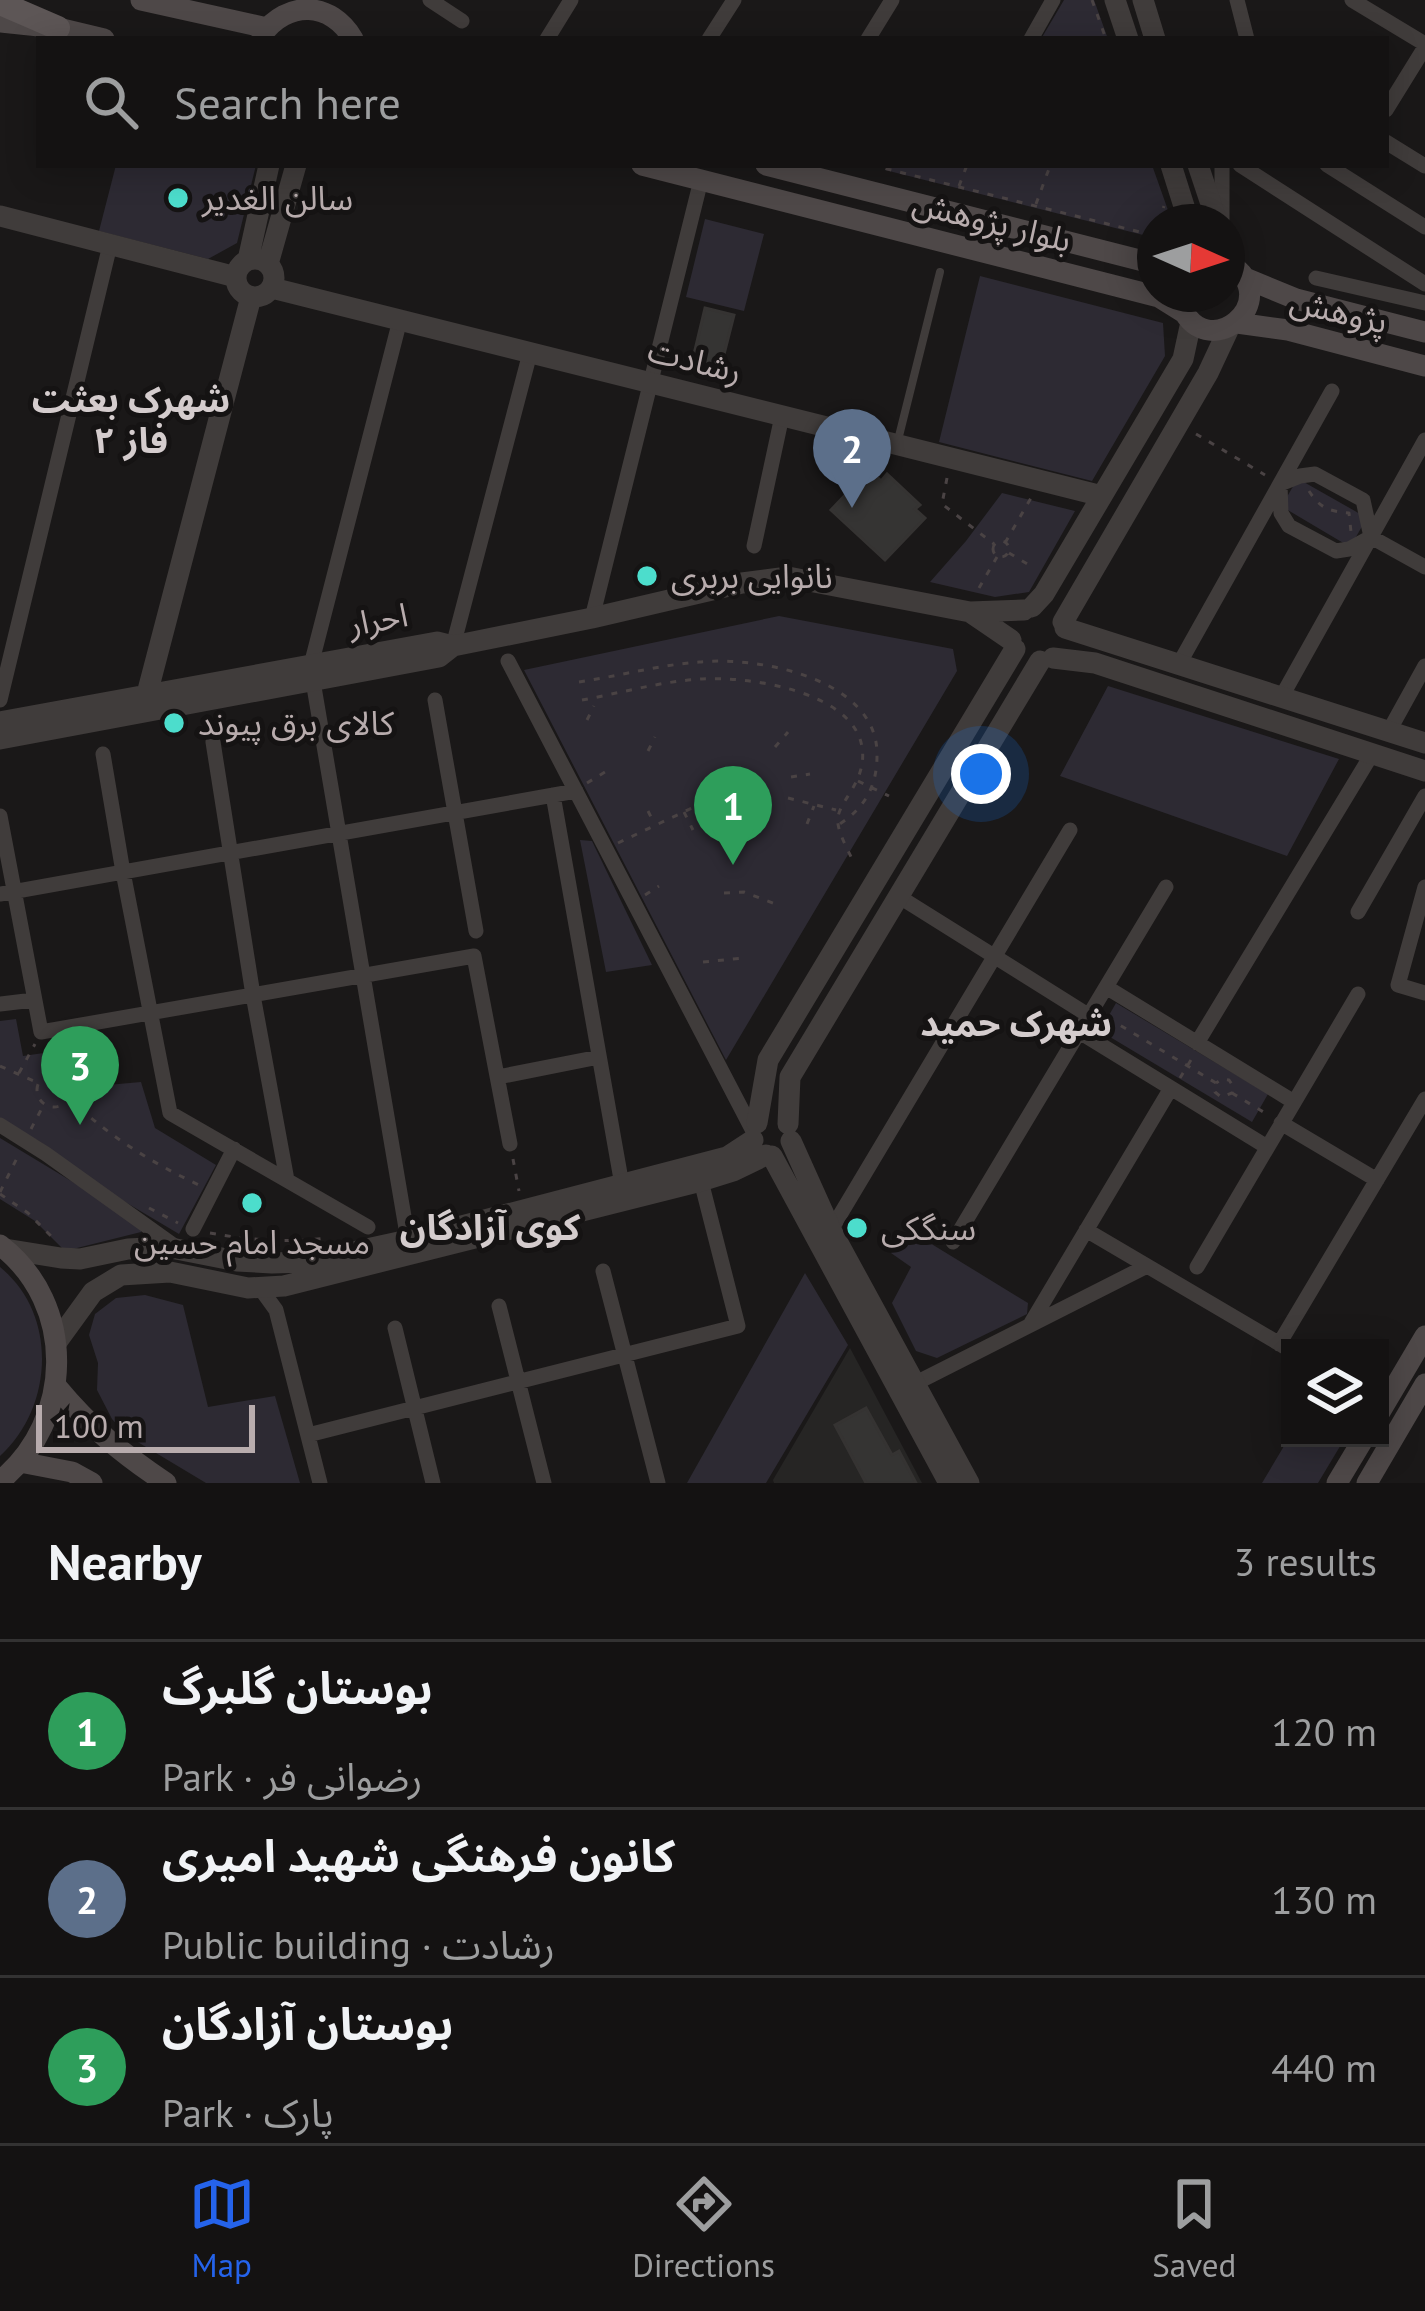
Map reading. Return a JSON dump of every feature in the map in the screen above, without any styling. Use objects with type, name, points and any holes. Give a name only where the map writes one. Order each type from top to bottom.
[{"type":"main road","points":[[141,0],[270,22],[311,8],[343,20]]},
{"type":"main road","points":[[0,3],[58,28]]},
{"type":"main road","points":[[0,22],[91,36]]},
{"type":"main road","name":"بلوار پژوهش","points":[[654,168],[1137,291]]},
{"type":"main road","name":"بلوار پژوهش","points":[[785,168],[1137,258]]},
{"type":"main road","name":"پژوهش","points":[[1245,270],[1296,299],[1425,332]]},
{"type":"main road","name":"بلوار پژوهش","points":[[1188,312],[1202,328],[1214,331],[1233,325]]},
{"type":"main road","points":[[1233,325],[1242,312]]},
{"type":"main road","name":"پژوهش","points":[[1233,325],[1288,330],[1425,366]]},
{"type":"main road","points":[[3,1247],[40,1291],[56,1342],[56,1386],[49,1414],[12,1474]]},
{"type":"main road","points":[[1389,1394],[1425,1336]]},
{"type":"main road","points":[[1367,1483],[1425,1384]]},
{"type":"main road","points":[[56,1386],[118,1451],[166,1483]]},
{"type":"main road","points":[[1337,1483],[1359,1447]]},
{"type":"main road","points":[[12,1474],[72,1472],[92,1483]]},
{"type":"street","points":[[179,10],[210,0]]},
{"type":"street","points":[[430,0],[462,21]]},
{"type":"street","points":[[549,36],[571,0]]},
{"type":"street","points":[[711,36],[734,0]]},
{"type":"street","points":[[870,36],[892,0]]},
{"type":"street","points":[[1032,36],[1053,0]]},
{"type":"street","points":[[1115,0],[1127,36]]},
{"type":"street","points":[[1142,0],[1155,36]]},
{"type":"street","points":[[1237,0],[1246,36]]},
{"type":"street","points":[[1352,0],[1425,45],[1389,105]]},
{"type":"street","points":[[1389,144],[1425,166]]},
{"type":"street","points":[[250,267],[268,168]]},
{"type":"street","points":[[261,293],[241,292],[295,168]]},
{"type":"street","points":[[1172,168],[1183,204]]},
{"type":"street","points":[[1199,168],[1213,204]]},
{"type":"street","points":[[1221,204],[1222,168]]},
{"type":"street","points":[[1245,168],[1425,284]]},
{"type":"street","points":[[1332,168],[1425,227]]},
{"type":"street","points":[[592,618],[701,180]]},
{"type":"street","points":[[0,216],[110,245],[250,267],[274,276],[261,293],[149,702]]},
{"type":"street","points":[[0,700],[110,245]]},
{"type":"street","points":[[1316,278],[1425,303]]},
{"type":"street","name":"رشادت","points":[[261,293],[400,320],[1102,496]]},
{"type":"street","points":[[760,1141],[768,1060],[1013,644],[1013,623],[1044,594],[1183,359],[1185,312]]},
{"type":"street","points":[[400,320],[312,673],[408,1240]]},
{"type":"street","points":[[760,1141],[784,1152],[790,1132],[790,1077],[1046,660],[1064,645],[1064,625],[1233,325]]},
{"type":"street","points":[[453,646],[530,353]]},
{"type":"street","points":[[1179,664],[1332,391]]},
{"type":"street","points":[[754,546],[782,416]]},
{"type":"street","points":[[1282,696],[1425,440]]},
{"type":"street","points":[[1280,484],[1315,474],[1363,500],[1371,537],[1425,567]]},
{"type":"street","points":[[1280,484],[1281,513],[1289,526],[1336,550],[1371,537]]},
{"type":"street","name":"احرار","points":[[0,722],[439,657],[453,646],[788,577],[970,612]]},
{"type":"street","points":[[970,612],[1049,608],[1064,625],[1425,743]]},
{"type":"street","points":[[970,612],[1028,660],[1095,663],[1425,771]]},
{"type":"street","points":[[508,661],[760,1141],[949,1483]]},
{"type":"street","points":[[1389,731],[1425,666]]},
{"type":"street","points":[[435,700],[476,931]]},
{"type":"street","name":"احرار","points":[[0,739],[149,702]]},
{"type":"street","points":[[213,742],[286,1180]]},
{"type":"street","points":[[104,754],[170,1112],[368,1227]]},
{"type":"street","points":[[1197,1043],[1372,754]]},
{"type":"street","points":[[7,893],[576,790]]},
{"type":"street","points":[[554,795],[622,1185]]},
{"type":"street","points":[[1358,912],[1425,796]]},
{"type":"street","points":[[0,816],[7,893],[41,1032],[474,956],[510,1144]]},
{"type":"street","points":[[831,1230],[1070,830]]},
{"type":"street","points":[[953,1242],[1166,887]]},
{"type":"street","points":[[1425,887],[1398,985],[1425,993]]},
{"type":"street","points":[[898,896],[1090,1012]]},
{"type":"street","points":[[1106,987],[1294,1102]]},
{"type":"street","points":[[1197,1267],[1358,994]]},
{"type":"street","points":[[0,1004],[34,1000]]},
{"type":"street","points":[[1078,1031],[1267,1147]]},
{"type":"street","points":[[498,1077],[599,1057]]},
{"type":"street","points":[[1031,1323],[1171,1088]]},
{"type":"street","points":[[1289,1339],[1425,1099]]},
{"type":"street","points":[[56,1342],[93,1292],[121,1275],[170,1272],[260,1288],[316,1280],[733,1171],[760,1141],[773,1116],[790,1132],[831,1230],[969,1483]]},
{"type":"street","points":[[1281,1123],[1377,1180]]},
{"type":"street","points":[[0,1125],[179,1249]]},
{"type":"street","points":[[3,1247],[61,1258],[146,1247],[237,1261],[307,1262],[727,1157],[760,1141]]},
{"type":"street","points":[[193,1229],[233,1149]]},
{"type":"street","points":[[308,1435],[738,1326],[701,1180]]},
{"type":"street","points":[[1087,1230],[1281,1345]]},
{"type":"street","points":[[914,1384],[1147,1265]]},
{"type":"street","points":[[603,1271],[658,1483]]},
{"type":"street","points":[[260,1288],[276,1310],[320,1483]]},
{"type":"street","points":[[499,1306],[544,1483]]},
{"type":"street","points":[[395,1328],[433,1483]]},
{"type":"lane","points":[[896,445],[940,272]]},
{"type":"path","points":[[1093,0],[1105,36]]},
{"type":"path","points":[[891,168],[1137,231]]},
{"type":"path","points":[[959,187],[966,168]]},
{"type":"path","points":[[1035,206],[1047,168]]},
{"type":"path","points":[[1179,424],[1280,484]]},
{"type":"path","points":[[951,459],[942,504],[994,544]]},
{"type":"path","points":[[1007,553],[1005,543],[1040,481]]},
{"type":"path","points":[[1308,490],[1319,506],[1349,513],[1350,531],[1371,537]]},
{"type":"path","points":[[994,544],[1005,543]]},
{"type":"path","points":[[994,544],[998,556]]},
{"type":"path","points":[[979,588],[998,556],[1007,553],[1034,568]]},
{"type":"path","points":[[579,682],[701,661],[747,663],[833,686],[866,715],[875,733],[877,770],[862,806],[838,825]]},
{"type":"path","points":[[582,700],[702,679],[768,685],[825,702],[852,723],[862,744],[858,781],[838,810],[838,825],[851,859]]},
{"type":"path","points":[[825,702],[833,686]]},
{"type":"path","points":[[587,720],[594,706]]},
{"type":"path","points":[[775,747],[788,732]]},
{"type":"path","points":[[648,751],[655,737]]},
{"type":"path","points":[[576,790],[605,772]]},
{"type":"path","points":[[790,777],[811,774]]},
{"type":"path","points":[[858,781],[889,796]]},
{"type":"path","points":[[606,849],[730,790]]},
{"type":"path","points":[[788,798],[838,810]]},
{"type":"path","points":[[807,824],[814,805]]},
{"type":"path","points":[[683,811],[693,830]]},
{"type":"path","points":[[648,812],[655,825]]},
{"type":"path","points":[[724,893],[744,892],[778,905]]},
{"type":"path","points":[[703,962],[743,958]]},
{"type":"path","points":[[1090,1012],[1216,1083]]},
{"type":"path","points":[[19,1073],[41,1032],[64,1048],[109,1096]]},
{"type":"path","points":[[1171,1088],[1188,1066],[1197,1043]]},
{"type":"path","points":[[0,1066],[39,1083]]},
{"type":"path","points":[[53,1073],[64,1076],[70,1086],[69,1098],[61,1106],[49,1107],[38,1094],[42,1078],[53,1073]]},
{"type":"path","points":[[1216,1083],[1229,1081],[1232,1093]]},
{"type":"path","points":[[1216,1083],[1217,1095],[1232,1093]]},
{"type":"path","points":[[1232,1093],[1281,1123]]},
{"type":"path","points":[[69,1098],[133,1150],[212,1191]]},
{"type":"path","points":[[510,1144],[523,1210]]},
{"type":"path","points":[[0,1194],[28,1213],[56,1242]]},
{"type":"path","points":[[141,1203],[193,1229],[265,1240],[328,1238]]},
{"type":"shaded area","points":[[1064,0],[1094,0],[1107,36],[1043,36]]},
{"type":"shaded area","name":"سالن الغدیر","points":[[115,168],[255,168],[237,243],[208,259],[99,231]]},
{"type":"shaded area","points":[[1153,168],[1166,204],[1137,204],[1137,233],[885,170]]},
{"type":"shaded area","points":[[705,219],[764,234],[744,311],[686,297]]},
{"type":"shaded area","points":[[980,276],[1163,323],[1165,356],[1092,481],[939,442]]},
{"type":"shaded area","points":[[1302,481],[1362,515],[1364,523],[1353,542],[1345,544],[1286,509],[1284,502],[1295,483]]},
{"type":"shaded area","points":[[1002,493],[1075,511],[1029,592],[995,597],[930,582],[966,541]]},
{"type":"shaded area","points":[[779,616],[953,649],[957,671],[726,1060],[524,670]]},
{"type":"shaded area","points":[[1108,686],[1339,759],[1287,856],[1060,776]]},
{"type":"shaded area","points":[[580,840],[592,841],[652,965],[606,972]]},
{"type":"shaded area","points":[[1116,1003],[1268,1094],[1252,1122],[1100,1031]]},
{"type":"shaded area","points":[[16,1019],[23,1056],[85,1047],[96,1086],[141,1082],[155,1128],[216,1165],[179,1234],[100,1187],[39,1141],[0,1122],[0,1021]]},
{"type":"shaded area","points":[[0,1138],[144,1225],[141,1232],[65,1251],[35,1221],[0,1199]]},
{"type":"shaded area","points":[[907,1229],[1028,1303],[1027,1314],[937,1358],[916,1351],[892,1303],[911,1267],[891,1253]]},
{"type":"shaded area","points":[[0,1267],[32,1310],[42,1362],[31,1413],[0,1456]]},
{"type":"shaded area","points":[[805,1273],[848,1345],[766,1483],[687,1483]]},
{"type":"shaded area","points":[[145,1295],[183,1305],[208,1407],[275,1396],[300,1483],[206,1483],[126,1435],[112,1419],[97,1390],[98,1363],[89,1335],[95,1314],[116,1298]]},
{"type":"shaded area","points":[[850,1348],[922,1483],[774,1483],[773,1480]]},
{"type":"shaded area","points":[[1283,1447],[1340,1447],[1318,1483],[1262,1483]]},
{"type":"building","points":[[705,308],[734,315],[718,378],[690,371]]},
{"type":"building","points":[[866,473],[881,481],[887,474],[920,505],[915,509],[925,518],[885,560],[831,510]]},
{"type":"building","points":[[866,1408],[892,1455],[899,1451],[916,1483],[866,1483],[835,1425]]},
{"type":"place","name":"سالن الغدیر","points":[[178,198]]},
{"type":"place","name":"کانون فرهنگی شهید امیری","points":[[852,508]]},
{"type":"place","name":"نانوایی بربری","points":[[647,576]]},
{"type":"place","name":"کالای برق پیوند","points":[[174,723]]},
{"type":"place","name":"بوستان گلبرگ","points":[[733,865]]},
{"type":"place","name":"بوستان آزادگان","points":[[80,1125]]},
{"type":"place","name":"مسجد امام حسین","points":[[252,1203]]},
{"type":"place","name":"سنگکی","points":[[857,1228]]},
{"type":"district","name":"شهرک بعثت فاز ۲","points":[[131,420]]},
{"type":"district","name":"شهرک حمید","points":[[1016,1023]]},
{"type":"district","name":"کوی آزادگان","points":[[490,1227]]}]
